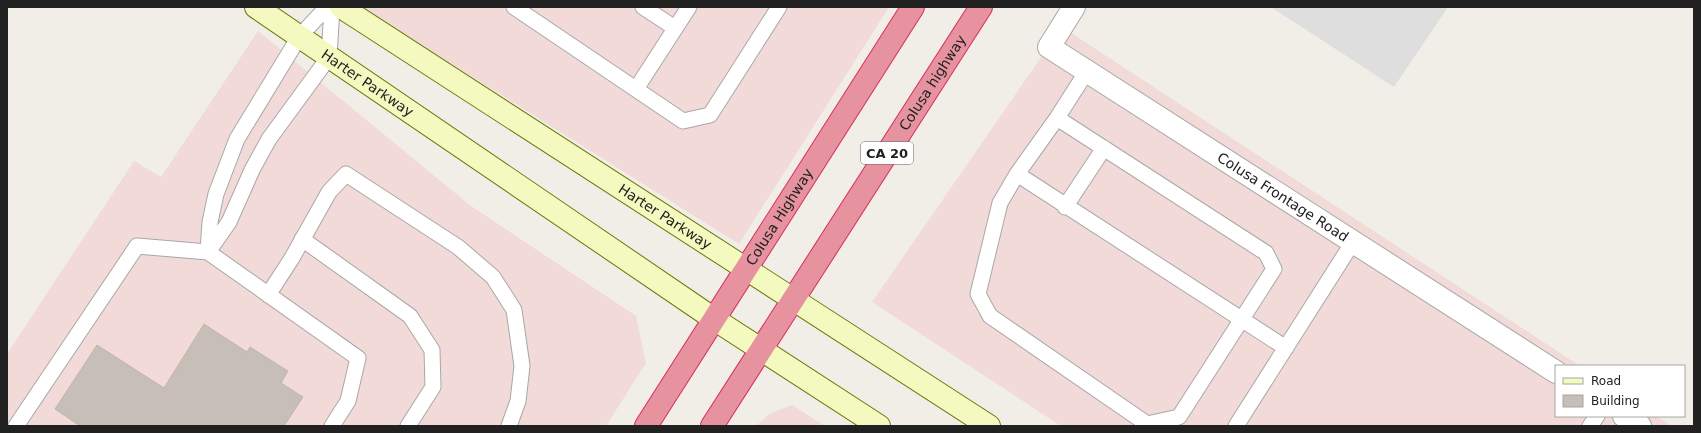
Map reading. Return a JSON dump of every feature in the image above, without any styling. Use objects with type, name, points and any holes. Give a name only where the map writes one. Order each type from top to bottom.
[{"type":"highway","name":"Colusa Highway","points":[[646,426],[913,7]]},
{"type":"highway","name":"Colusa highway","points":[[793,300],[981,7]]},
{"type":"highway","name":"CA 20","points":[[712,426],[793,300]]},
{"type":"street","name":"Harter Parkway","points":[[256,7],[714,319],[879,426]]},
{"type":"street","name":"Harter Parkway","points":[[341,7],[989,426]]},
{"type":"street","name":"Colusa Frontage Road","points":[[1074,7],[1049,47],[1555,371]]},
{"type":"street","points":[[1626,417],[1640,426]]},
{"type":"lane","points":[[208,252],[210,222],[216,194],[237,139],[299,37],[327,7]]},
{"type":"lane","points":[[208,252],[229,222],[252,170],[269,139],[329,56],[332,7]]},
{"type":"lane","points":[[514,7],[683,121],[710,115],[779,7]]},
{"type":"lane","points":[[643,7],[676,28]]},
{"type":"lane","points":[[636,89],[689,7]]},
{"type":"lane","points":[[1057,118],[1266,253],[1274,269],[1179,417],[1146,424],[990,316],[978,294],[1000,203],[1017,174],[1057,118],[1087,71]]},
{"type":"lane","points":[[1065,207],[1104,148]]},
{"type":"lane","points":[[268,295],[329,192],[346,174],[458,247],[493,277],[514,310],[522,366],[518,401],[509,426]]},
{"type":"lane","points":[[1017,174],[1065,207],[1286,348]]},
{"type":"lane","points":[[302,239],[410,316],[432,350],[433,387],[408,426]]},
{"type":"lane","points":[[1236,426],[1353,242]]},
{"type":"lane","points":[[16,426],[137,246],[208,252],[358,358],[348,402],[332,426]]},
{"type":"lane","points":[[1590,426],[1596,417]]},
{"type":"shaded area","points":[[361,7],[889,7],[739,244]]},
{"type":"shaded area","points":[[1271,7],[1448,7],[1394,87]]},
{"type":"shaded area","points":[[1062,27],[1578,365],[1555,365],[1555,417],[1658,417],[1672,426],[1061,426],[872,302]]},
{"type":"shaded area","points":[[258,31],[471,206],[636,316],[646,363],[606,426],[7,426],[7,354],[134,161],[161,177]]},
{"type":"shaded area","points":[[792,405],[825,426],[756,426],[769,414]]},
{"type":"building","points":[[204,324],[247,352],[250,347],[288,371],[281,383],[303,397],[284,426],[80,426],[55,409],[97,345],[164,388]]}]
